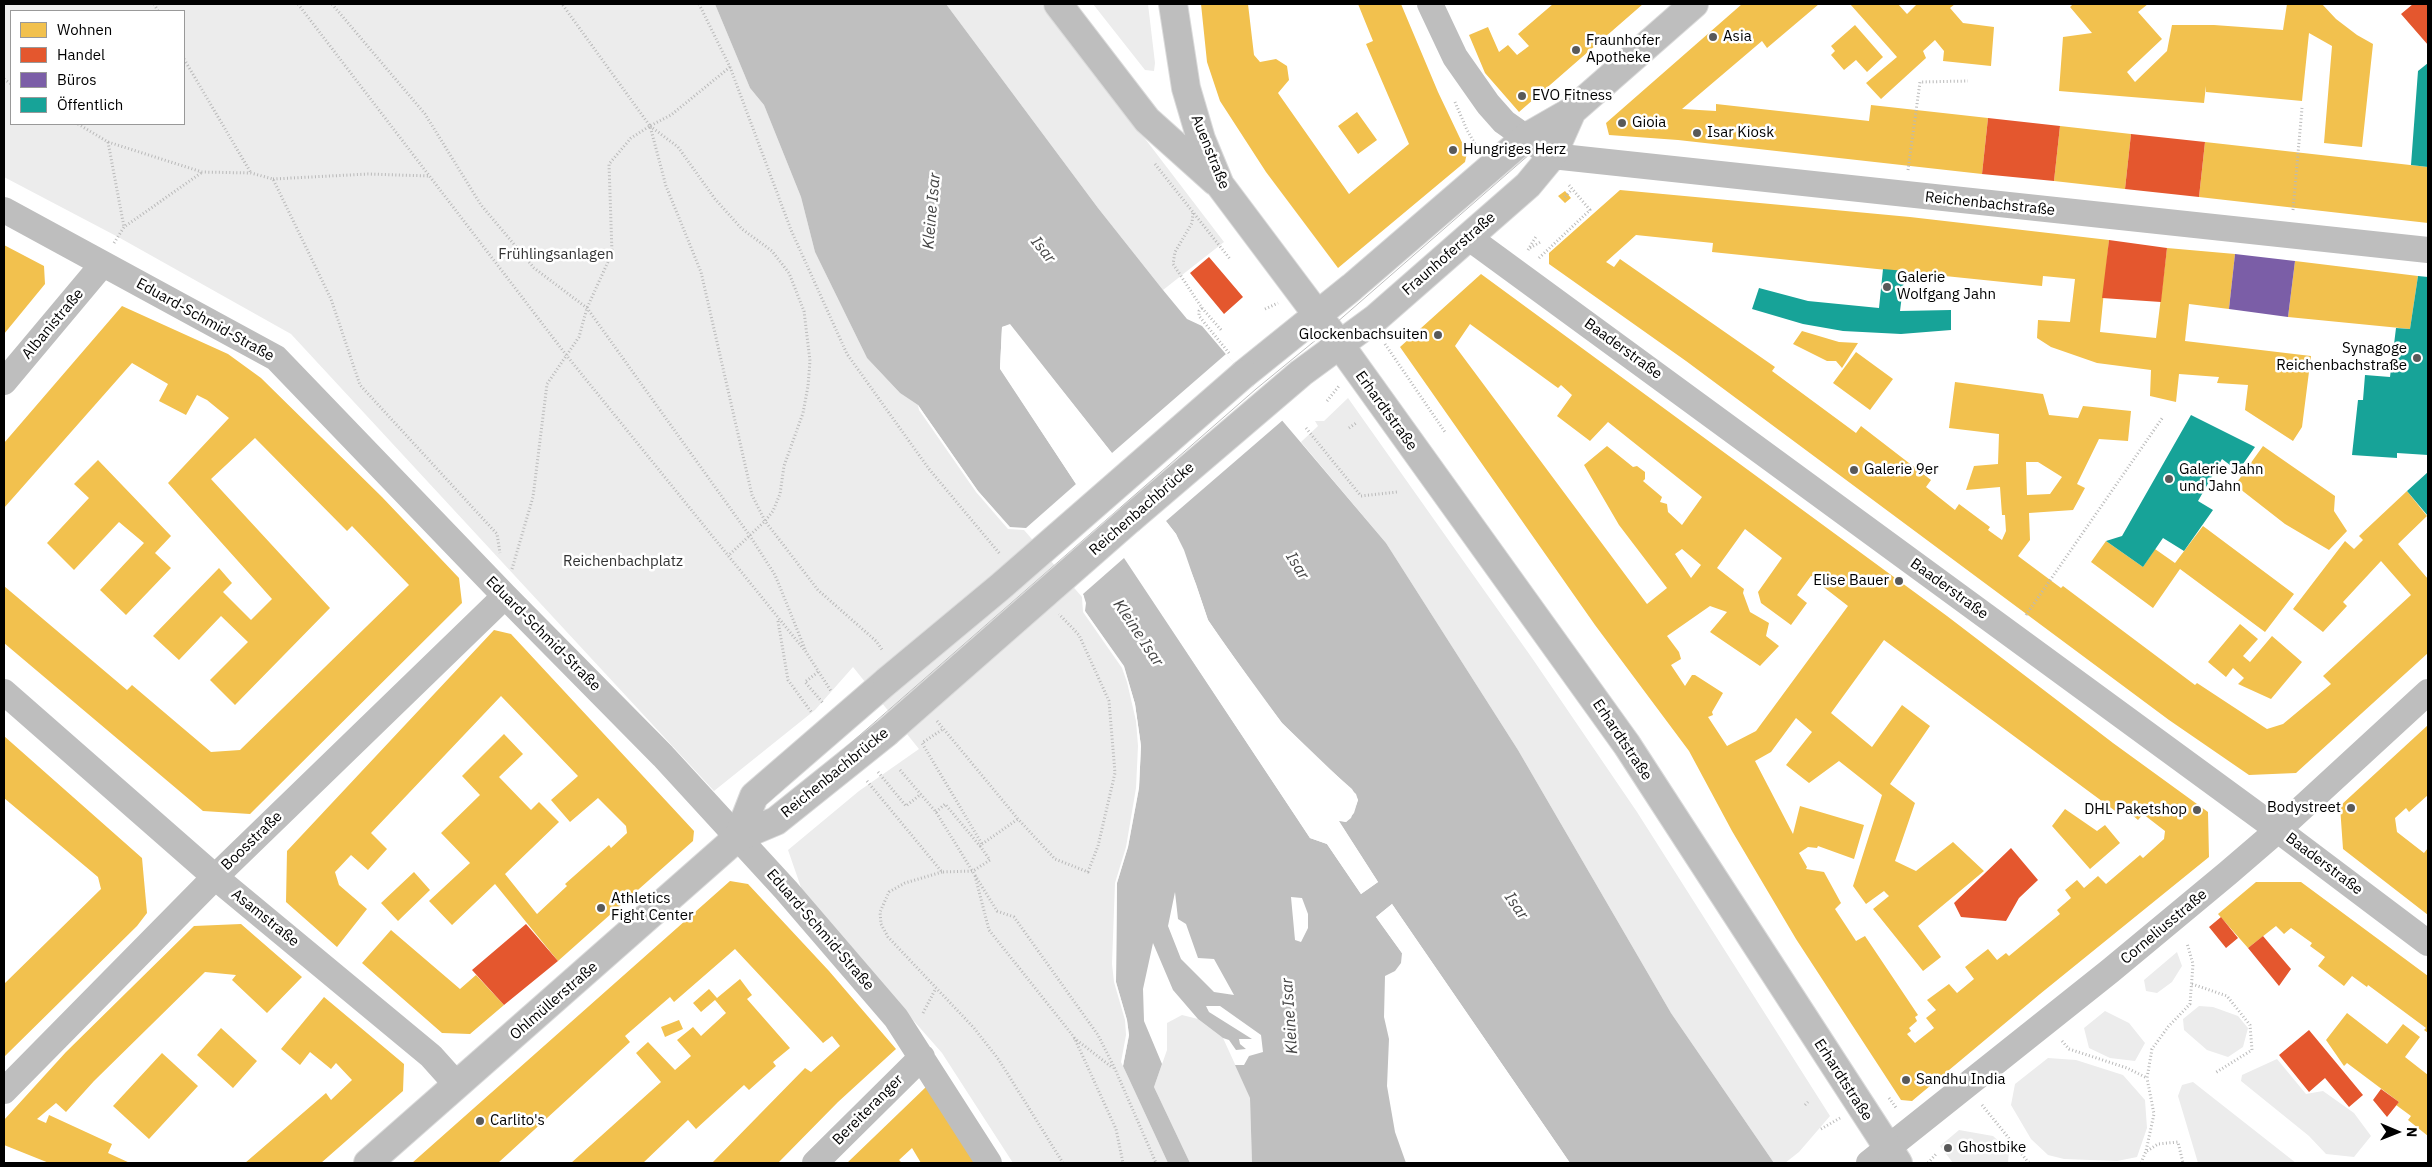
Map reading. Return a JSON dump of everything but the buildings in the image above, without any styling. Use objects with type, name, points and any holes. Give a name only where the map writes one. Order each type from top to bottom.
[{"type":"main road","points":[[1058,4],[1147,120],[1220,185]]},
{"type":"main road","name":"Auenstraße","points":[[1173,4],[1186,88],[1201,139],[1220,185],[1328,330]]},
{"type":"main road","name":"Fraunhoferstraße","points":[[1328,330],[1525,138],[1572,111],[1694,4]]},
{"type":"main road","name":"Fraunhoferstraße","points":[[1328,330],[1376,318],[1528,185],[1552,156],[1572,111]]},
{"type":"main road","points":[[738,837],[754,796],[816,744],[860,703],[1000,587],[1239,367],[1328,330]]},
{"type":"main road","name":"Reichenbachbrücke","points":[[738,837],[776,821],[886,733],[1267,402],[1328,330]]},
{"type":"main road","name":"Erhardtstraße","points":[[1328,330],[1627,745],[1885,1158]]},
{"type":"main road","name":"Ohlmüllerstraße","points":[[368,1163],[738,837]]},
{"type":"street","points":[[1430,4],[1455,57],[1499,116],[1525,138],[1552,156]]},
{"type":"street","name":"Reichenbachstraße","points":[[1552,156],[2428,250]]},
{"type":"street","name":"Eduard-Schmid-Straße","points":[[4,210],[276,358],[505,596],[663,756],[738,837],[896,1018],[989,1163]]},
{"type":"street","name":"Baaderstraße","points":[[1468,238],[2278,830],[2428,943]]},
{"type":"street","name":"Albanistraße","points":[[4,382],[102,265]]},
{"type":"street","name":"Boosstraße","points":[[4,1091],[215,876],[505,596]]},
{"type":"street","name":"Asamstraße","points":[[4,692],[215,876],[431,1056],[457,1085]]},
{"type":"street","name":"Corneliusstraße","points":[[1885,1158],[2278,830],[2428,692]]},
{"type":"street","name":"Bereiteranger","points":[[815,1163],[922,1057]]},
{"type":"path","points":[[298,4],[568,356],[778,620],[806,652]]},
{"type":"path","points":[[332,4],[425,114],[481,205],[534,268],[587,308],[750,536],[775,575],[806,652],[831,691]]},
{"type":"path","points":[[562,4],[650,126],[678,147],[716,199],[742,229],[772,251],[790,272],[804,311],[810,361],[808,386],[803,413],[784,466],[780,494],[765,521],[728,556]]},
{"type":"path","points":[[699,4],[730,67],[791,230]]},
{"type":"path","points":[[185,61],[251,173]]},
{"type":"path","points":[[505,596],[533,497],[547,384],[568,356],[579,337],[587,308],[612,253],[609,164],[631,138],[671,115],[730,67]]},
{"type":"path","points":[[1908,175],[1920,82],[1968,81]]},
{"type":"path","points":[[2292,215],[2302,108]]},
{"type":"path","points":[[80,125],[108,142],[202,172],[251,173],[273,179],[368,174],[429,176]]},
{"type":"path","points":[[650,126],[666,186],[701,272],[752,495],[765,521],[818,590],[876,641],[887,656]]},
{"type":"path","points":[[108,142],[124,227]]},
{"type":"path","points":[[102,265],[124,227],[202,172]]},
{"type":"path","points":[[273,179],[331,299],[360,385],[498,534],[505,596]]},
{"type":"path","points":[[1565,196],[1572,189]]},
{"type":"path","points":[[1222,331],[1202,308],[1173,264],[1175,252],[1192,223],[1193,213],[1230,259]]},
{"type":"path","points":[[1537,235],[1529,248],[1542,241]]},
{"type":"path","points":[[1202,308],[1199,311],[1199,316],[1239,367]]},
{"type":"path","points":[[1385,337],[1386,347],[1445,432]]},
{"type":"path","points":[[2023,619],[2163,417]]},
{"type":"path","points":[[1349,428],[1356,423]]},
{"type":"path","points":[[1306,428],[1361,496],[1397,492]]},
{"type":"path","points":[[778,620],[788,680],[814,715]]},
{"type":"path","points":[[818,672],[805,682],[824,705]]},
{"type":"path","points":[[932,714],[976,769]]},
{"type":"path","points":[[943,729],[922,743],[990,860],[973,871],[942,872],[904,884],[889,892],[880,912],[881,924],[888,937],[974,1028],[999,1060],[1063,1163]]},
{"type":"path","points":[[873,765],[906,806],[921,794]]},
{"type":"path","points":[[900,770],[936,812],[997,911],[1014,917],[1098,1035],[1116,1069],[1156,1163]]},
{"type":"path","points":[[862,775],[942,872]]},
{"type":"path","points":[[936,812],[945,804],[981,845]]},
{"type":"path","points":[[981,845],[1018,819]]},
{"type":"path","points":[[973,871],[989,930],[1074,1037],[1116,1129],[1124,1163]]},
{"type":"path","points":[[2141,1163],[2146,1151],[2154,1114],[2147,1078],[2152,1049],[2168,1027],[2190,1004],[2194,964],[2187,943]]},
{"type":"path","points":[[2192,984],[2227,996],[2250,1025],[2252,1050],[2215,1072]]},
{"type":"path","points":[[1074,1037],[1116,1069]]},
{"type":"path","points":[[2062,1041],[2069,1048],[2147,1078]]},
{"type":"path","points":[[1982,1104],[2029,1163]]},
{"type":"path","points":[[2146,1151],[2158,1144],[2178,1142],[2183,1163]]},
{"type":"path","points":[[1928,1163],[1936,1154]]},
{"type":"green space","name":"Frühlingsanlagen","points":[[4,4],[715,4],[750,88],[764,105],[801,197],[815,252],[867,358],[900,393],[918,405],[1084,596],[1124,666],[1129,681],[1141,746],[1129,1035],[1123,1066],[1168,1163],[1013,1163],[942,1053],[804,896],[788,850],[859,791],[919,749],[853,667],[815,710],[714,791],[291,334],[120,238],[4,177]]},
{"type":"green space","points":[[946,4],[1042,4],[1224,242],[1163,290],[1098,208]]},
{"type":"green space","points":[[1093,4],[1148,4],[1155,63],[1154,71],[1145,70]]},
{"type":"green space","points":[[1348,398],[1532,658],[1637,812],[1830,1116],[1799,1152],[1785,1163],[1774,1163],[1671,1013],[1518,750],[1386,543],[1301,442],[1318,426],[1315,421],[1324,421]]},
{"type":"green space","points":[[2177,952],[2182,966],[2172,982],[2157,993],[2146,991],[2144,980]]},
{"type":"green space","points":[[2199,1006],[2213,1007],[2238,1016],[2248,1028],[2243,1047],[2228,1057],[2207,1050],[2184,1030],[2183,1019]]},
{"type":"green space","points":[[2105,1011],[2129,1023],[2145,1043],[2135,1061],[2110,1058],[2089,1048],[2084,1028]]},
{"type":"green space","points":[[1182,1015],[1198,1019],[1223,1038],[1250,1097],[1252,1163],[1190,1163],[1154,1087],[1167,1050],[1167,1023]]},
{"type":"green space","points":[[2048,1058],[2076,1060],[2123,1075],[2145,1100],[2147,1128],[2137,1157],[2117,1161],[2064,1159],[2048,1155],[2031,1139],[2011,1105],[2015,1084]]},
{"type":"green space","points":[[2277,1059],[2306,1094],[2323,1091],[2354,1113],[2371,1136],[2354,1157],[2326,1154],[2309,1136],[2241,1081],[2242,1075]]},
{"type":"green space","points":[[2193,1082],[2296,1163],[2198,1163],[2178,1096],[2182,1085]]},
{"type":"green space","points":[[1959,1130],[1993,1136],[2009,1150],[2008,1163],[1953,1163],[1940,1146]]},
{"type":"water","points":[[715,4],[946,4],[1098,208],[1163,290],[1187,319],[1202,326],[1386,543],[1518,750],[1671,1013],[1774,1163],[1570,1163],[1392,904],[1376,917],[1402,953],[1401,963],[1395,971],[1385,976],[1384,1017],[1389,1039],[1387,1086],[1395,1132],[1406,1163],[1252,1163],[1250,1098],[1235,1065],[1244,1065],[1249,1056],[1263,1052],[1261,1035],[1220,1006],[1206,1006],[1209,1012],[1252,1039],[1239,1039],[1240,1044],[1246,1049],[1236,1050],[1229,1040],[1223,1038],[1198,1019],[1173,990],[1153,943],[1143,989],[1144,1021],[1162,1064],[1154,1087],[1190,1163],[1168,1163],[1123,1066],[1129,1035],[1127,1020],[1116,982],[1117,883],[1128,847],[1139,788],[1141,746],[1135,704],[1124,667],[1085,611],[1084,596],[1025,528],[1010,528],[978,491],[918,405],[900,393],[867,358],[815,252],[801,197],[764,105],[750,88]],"holes":[[[1010,325],[1176,534],[1208,620],[1259,693],[1282,723],[1319,760],[1352,789],[1358,800],[1351,818],[1346,822],[1338,820],[1378,882],[1361,894],[1327,844],[1310,838],[1000,369],[1002,327]],[[1175,892],[1178,919],[1186,924],[1198,958],[1214,959],[1234,995],[1214,992],[1181,959],[1168,926]],[[1291,897],[1302,898],[1308,914],[1308,928],[1301,942],[1295,940]]]},
{"type":"pier","points":[[1010,324],[1112,453],[1226,354],[1283,420],[1166,521],[1176,534],[1184,550],[1208,620],[1220,638],[1282,723],[1356,794],[1358,800],[1354,813],[1346,822],[1339,821],[1378,882],[1361,894],[1327,844],[1310,838],[1124,558],[1083,594],[1086,603],[1085,611],[1124,666],[1135,704],[1141,746],[1139,788],[1128,847],[1117,883],[1116,982],[1127,1020],[1129,1035],[1123,1066],[1121,1062],[1126,1035],[1125,1020],[1114,982],[1112,964],[1115,883],[1126,847],[1136,788],[1138,746],[1136,721],[1127,682],[1122,668],[1083,612],[1082,597],[1024,530],[1008,529],[976,492],[919,410],[918,405],[978,491],[1010,527],[1026,528],[1076,484],[1000,368],[1002,327]],"holes":[[[1009,327],[1174,535],[1188,566],[1206,621],[1280,724],[1354,795],[1355,807],[1349,816],[1345,819],[1338,818],[1336,821],[1375,881],[1361,890],[1329,842],[1312,836],[1002,368],[1004,329]]]},
{"type":"pier","points":[[1392,904],[1570,1163],[1567,1163],[1392,908],[1379,918],[1404,952],[1404,956],[1376,917]]},
{"type":"tram line","points":[[361,1163],[592,961],[796,777],[1686,4]]},
{"type":"tram line","points":[[376,1163],[812,777],[1256,389],[1328,330],[1702,4]]},
{"type":"place","name":"Asia","points":[[1713,37]]},
{"type":"place","name":"Fraunhofer Apotheke","points":[[1576,50]]},
{"type":"place","name":"EVO Fitness","points":[[1522,96]]},
{"type":"place","name":"Gioia","points":[[1622,123]]},
{"type":"place","name":"Isar Kiosk","points":[[1697,133]]},
{"type":"place","name":"Hungriges Herz","points":[[1453,150]]},
{"type":"place","name":"Galerie Wolfgang Jahn","points":[[1887,287]]},
{"type":"place","name":"Glockenbachsuiten","points":[[1438,335]]},
{"type":"place","name":"Synagoge Reichenbachstraße","points":[[2417,358]]},
{"type":"place","name":"Galerie 9er","points":[[1854,470]]},
{"type":"place","name":"Galerie Jahn und Jahn","points":[[2169,479]]},
{"type":"place","name":"Elise Bauer","points":[[1899,581]]},
{"type":"place","name":"Bodystreet","points":[[2351,808]]},
{"type":"place","name":"DHL Paketshop","points":[[2197,810]]},
{"type":"place","name":"Athletics Fight Center","points":[[601,908]]},
{"type":"place","name":"Sandhu India","points":[[1906,1080]]},
{"type":"place","name":"Carlito's","points":[[480,1121]]},
{"type":"place","name":"Ghostbike","points":[[1948,1148]]},
{"type":"water label","name":"Kleine Isar","points":[[932,211]]},
{"type":"water label","name":"Isar","points":[[1043,250]]},
{"type":"water label","name":"Isar","points":[[1297,566]]},
{"type":"water label","name":"Kleine Isar","points":[[1138,633]]},
{"type":"water label","name":"Isar","points":[[1516,906]]},
{"type":"water label","name":"Kleine Isar","points":[[1290,1016]]},
{"type":"park label","name":"Reichenbachplatz","points":[[623,562]]}]
